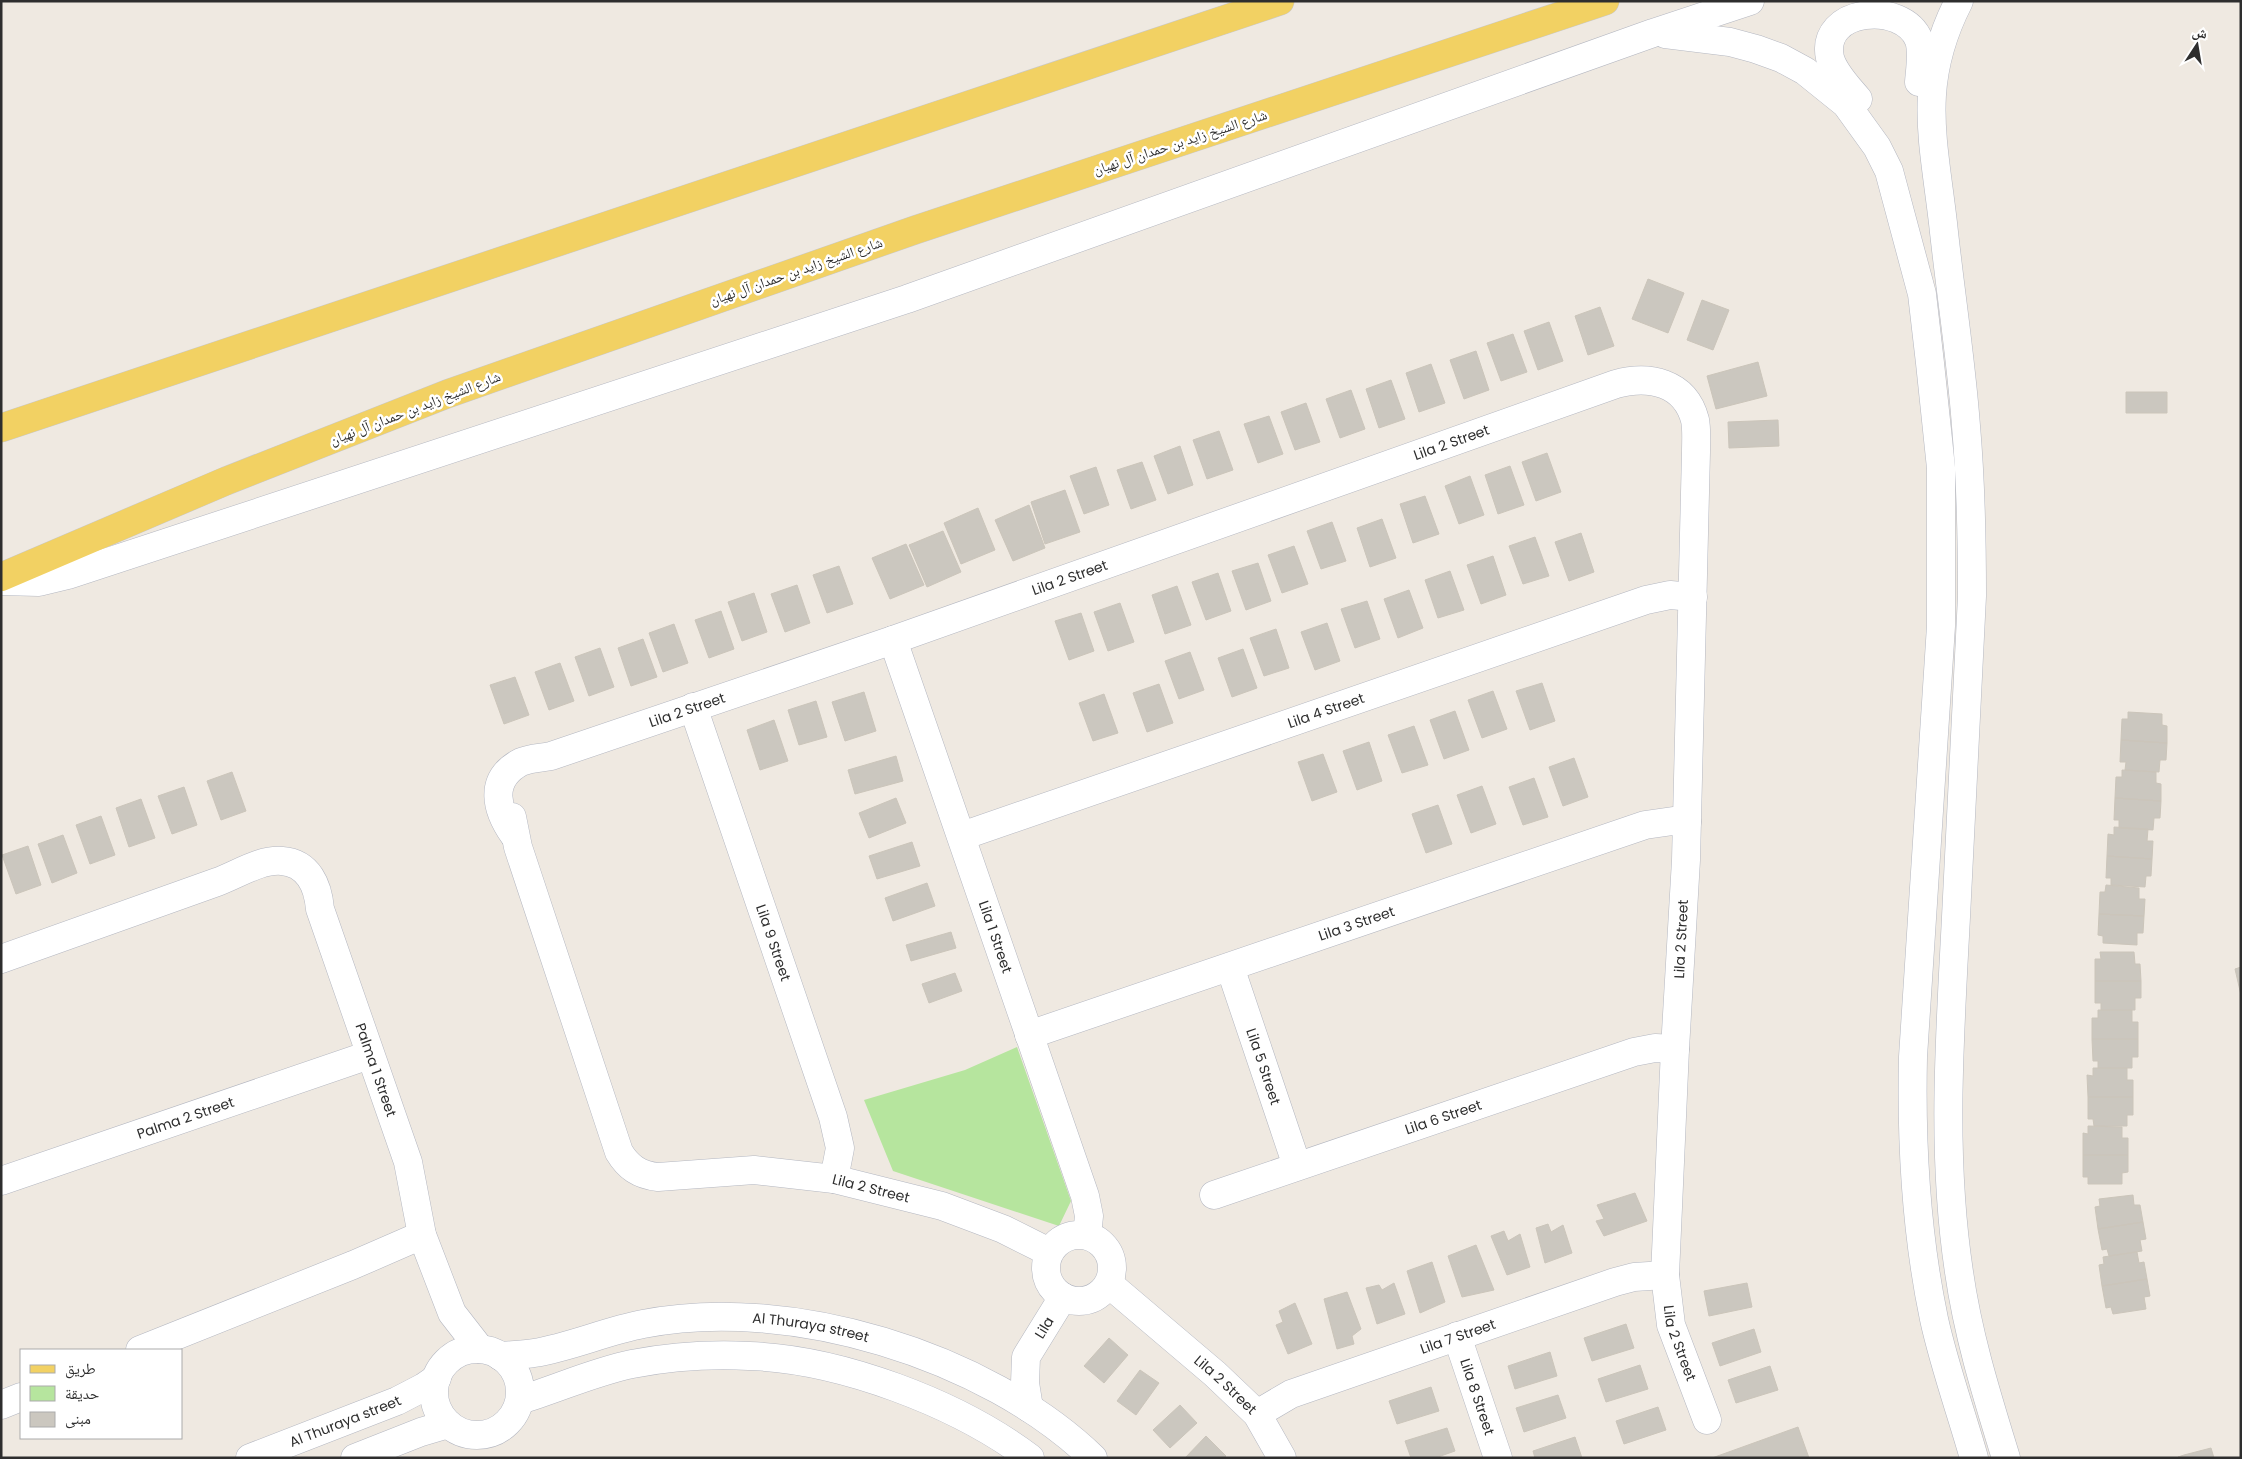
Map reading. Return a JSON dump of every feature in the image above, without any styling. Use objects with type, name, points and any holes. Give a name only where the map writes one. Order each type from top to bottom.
[{"type":"main road","points":[[1,428],[1280,1]]},
{"type":"main road","name":"شارع الشيخ زايد بن حمدان آل نهيان","points":[[1,577],[226,481],[447,394],[915,230],[1604,1]]},
{"type":"street","points":[[1,582],[39,582],[68,575],[907,299],[1750,1]]},
{"type":"street","points":[[1959,1],[1940,44],[1934,68],[1930,120],[1966,426],[1972,540],[1972,596],[1948,1077],[1950,1176],[1959,1272],[1972,1345],[2006,1458]]},
{"type":"street","points":[[1939,194],[1925,159],[1920,131],[1918,103],[1920,47],[1916,31],[1909,22],[1890,10],[1874,8],[1857,11],[1847,17],[1834,34],[1830,56],[1834,68],[1876,122],[1898,162],[1906,182],[1922,278],[1922,294],[1941,468],[1942,600],[1913,1057],[1912,1116],[1919,1221],[1928,1287],[1934,1320],[1974,1458]]},
{"type":"street","points":[[1653,34],[1704,38],[1756,49],[1805,71],[1846,104],[1872,140],[1888,171],[1897,196],[1922,294]]},
{"type":"street","points":[[1922,294],[1950,292]]},
{"type":"street","name":"Lila 2 Street","points":[[1049,1252],[1003,1228],[942,1206],[834,1180],[754,1170],[658,1176],[638,1172],[624,1160],[619,1152],[614,1131],[514,835],[511,807],[518,786],[524,778],[551,756],[893,640],[1588,394],[1630,380],[1658,381],[1670,387],[1681,396],[1695,420],[1696,452],[1687,822],[1665,1275],[1671,1325],[1706,1420]]},
{"type":"street","name":"Lila 4 Street","points":[[962,836],[1646,600],[1670,595],[1693,597]]},
{"type":"street","name":"Lila 1 Street","points":[[893,640],[1088,1206],[1086,1235]]},
{"type":"street","name":"Lila 9 Street","points":[[693,707],[833,1117],[840,1148],[834,1180]]},
{"type":"street","name":"Lila 3 Street","points":[[1029,1035],[1645,825],[1673,821],[1687,822]]},
{"type":"street","name":"Palma 1 Street","points":[[1,959],[232,877],[263,873],[286,877],[305,890],[320,909],[369,1055],[408,1162],[422,1235],[452,1313]]},
{"type":"street","name":"Lila 5 Street","points":[[1230,967],[1297,1166]]},
{"type":"street","name":"Lila 6 Street","points":[[1214,1195],[1634,1052],[1655,1048],[1675,1049]]},
{"type":"street","name":"Palma 2 Street","points":[[1,1180],[369,1055]]},
{"type":"street","points":[[1076,1234],[1086,1235],[1098,1240],[1106,1248],[1112,1260],[1113,1272],[1109,1284],[1094,1298],[1073,1301],[1054,1291],[1048,1282],[1046,1261],[1049,1252],[1056,1243],[1065,1237],[1076,1234]]},
{"type":"street","points":[[143,1349],[354,1265],[422,1235]]},
{"type":"street","name":"Lila 7 Street","points":[[1257,1414],[1291,1394],[1624,1278],[1665,1275]]},
{"type":"street","name":"Lila 2 Street","points":[[1109,1284],[1216,1374],[1257,1414],[1282,1458]]},
{"type":"street","name":"Lila","points":[[1029,1408],[1025,1383],[1026,1358],[1063,1297]]},
{"type":"street","points":[[452,1313],[490,1353],[510,1364],[520,1387],[520,1400],[514,1414],[505,1425],[491,1433],[476,1435],[461,1432],[448,1424],[440,1414],[435,1403],[434,1390],[442,1370],[452,1313]]},
{"type":"street","name":"Al Thuraya street","points":[[490,1353],[546,1351],[643,1324],[685,1318],[753,1317],[820,1325],[884,1343],[981,1379],[1029,1408],[1093,1458]]},
{"type":"street","name":"Lila 8 Street","points":[[1457,1336],[1498,1458]]},
{"type":"street","points":[[442,1370],[457,1354],[490,1353]]},
{"type":"street","points":[[520,1400],[631,1364],[686,1357],[749,1356],[826,1368],[887,1385],[925,1399],[973,1422],[1030,1458]]},
{"type":"street","points":[[981,1379],[1026,1358]]},
{"type":"street","name":"Al Thuraya street","points":[[250,1458],[397,1400],[424,1387],[442,1370]]},
{"type":"street","points":[[1,1405],[20,1397]]},
{"type":"street","points":[[355,1458],[421,1432],[448,1424]]},
{"type":"green space","points":[[1017,1047],[1071,1201],[1059,1226],[893,1171],[864,1100],[965,1070]]},
{"type":"building","points":[[1648,279],[1684,293],[1668,333],[1632,319]]},
{"type":"building","points":[[1702,300],[1729,310],[1713,350],[1687,340]]},
{"type":"building","points":[[1600,307],[1614,346],[1588,355],[1575,316]]},
{"type":"building","points":[[1549,322],[1563,361],[1538,370],[1524,331]]},
{"type":"building","points":[[1513,334],[1527,372],[1501,381],[1487,343]]},
{"type":"building","points":[[1476,351],[1489,390],[1464,399],[1450,360]]},
{"type":"building","points":[[1758,362],[1767,396],[1716,409],[1707,376]]},
{"type":"building","points":[[1431,364],[1445,403],[1419,412],[1406,373]]},
{"type":"building","points":[[1391,380],[1405,419],[1379,428],[1366,389]]},
{"type":"building","points":[[1351,390],[1365,429],[1340,438],[1326,399]]},
{"type":"building","points":[[2126,392],[2167,392],[2167,413],[2126,413]]},
{"type":"building","points":[[1306,403],[1320,442],[1295,450],[1281,412]]},
{"type":"building","points":[[1269,416],[1283,454],[1258,463],[1244,424]]},
{"type":"building","points":[[1778,420],[1779,446],[1729,448],[1728,422]]},
{"type":"building","points":[[1219,431],[1233,470],[1207,479],[1193,440]]},
{"type":"building","points":[[1180,446],[1193,485],[1168,494],[1154,456]]},
{"type":"building","points":[[1547,453],[1561,492],[1536,501],[1522,462]]},
{"type":"building","points":[[1142,462],[1156,500],[1131,509],[1117,470]]},
{"type":"building","points":[[1510,466],[1524,505],[1498,514],[1485,475]]},
{"type":"building","points":[[1096,467],[1109,505],[1084,514],[1070,476]]},
{"type":"building","points":[[1470,476],[1484,515],[1459,524],[1445,486]]},
{"type":"building","points":[[1065,490],[1080,532],[1045,544],[1031,502]]},
{"type":"building","points":[[1425,496],[1439,534],[1413,543],[1400,504]]},
{"type":"building","points":[[1029,505],[1045,548],[1013,561],[995,520]]},
{"type":"building","points":[[978,508],[995,550],[961,564],[944,523]]},
{"type":"building","points":[[1382,519],[1396,558],[1370,567],[1357,528]]},
{"type":"building","points":[[1332,522],[1346,561],[1321,569],[1307,531]]},
{"type":"building","points":[[943,531],[961,572],[927,587],[909,545]]},
{"type":"building","points":[[1581,533],[1594,572],[1569,581],[1555,542]]},
{"type":"building","points":[[1535,537],[1549,576],[1523,584],[1509,546]]},
{"type":"building","points":[[906,544],[924,585],[890,599],[872,558]]},
{"type":"building","points":[[1294,546],[1308,584],[1282,593],[1268,555]]},
{"type":"building","points":[[1493,556],[1506,595],[1481,604],[1467,565]]},
{"type":"building","points":[[1258,563],[1271,601],[1246,610],[1232,571]]},
{"type":"building","points":[[839,566],[853,604],[827,613],[813,575]]},
{"type":"building","points":[[1450,571],[1464,610],[1438,618],[1425,580]]},
{"type":"building","points":[[1218,573],[1231,611],[1206,620],[1192,582]]},
{"type":"building","points":[[797,585],[810,623],[785,632],[771,594]]},
{"type":"building","points":[[1177,586],[1191,625],[1165,634],[1152,595]]},
{"type":"building","points":[[1409,590],[1423,628],[1398,638],[1384,599]]},
{"type":"building","points":[[754,593],[767,632],[742,641],[728,602]]},
{"type":"building","points":[[1367,601],[1380,639],[1355,648],[1341,609]]},
{"type":"building","points":[[1120,603],[1134,642],[1108,651],[1094,612]]},
{"type":"building","points":[[721,611],[734,649],[709,658],[695,620]]},
{"type":"building","points":[[1081,613],[1094,651],[1069,660],[1055,621]]},
{"type":"building","points":[[1327,623],[1340,661],[1315,670],[1301,632]]},
{"type":"building","points":[[674,624],[688,663],[663,672],[649,633]]},
{"type":"building","points":[[1276,629],[1289,668],[1264,676],[1250,638]]},
{"type":"building","points":[[643,639],[657,677],[631,686],[618,648]]},
{"type":"building","points":[[600,648],[614,687],[589,696],[575,657]]},
{"type":"building","points":[[1243,649],[1257,688],[1232,697],[1218,658]]},
{"type":"building","points":[[1190,652],[1204,690],[1179,699],[1165,661]]},
{"type":"building","points":[[560,663],[574,701],[549,710],[535,672]]},
{"type":"building","points":[[515,677],[529,715],[504,724],[490,685]]},
{"type":"building","points":[[1542,683],[1555,721],[1530,730],[1516,691]]},
{"type":"building","points":[[1159,684],[1173,723],[1147,732],[1133,693]]},
{"type":"building","points":[[1493,691],[1507,729],[1482,738],[1468,700]]},
{"type":"building","points":[[864,692],[876,731],[845,741],[832,702]]},
{"type":"building","points":[[1104,694],[1118,733],[1093,741],[1079,703]]},
{"type":"building","points":[[816,701],[827,737],[799,745],[788,710]]},
{"type":"building","points":[[1455,711],[1469,750],[1444,759],[1430,720]]},
{"type":"building","points":[[2128,712],[2162,714],[2162,725],[2167,726],[2167,743],[2121,740],[2122,719],[2128,719]]},
{"type":"building","points":[[774,720],[788,761],[760,770],[747,730]]},
{"type":"building","points":[[1414,726],[1428,765],[1402,773],[1388,735]]},
{"type":"building","points":[[2121,740],[2167,743],[2166,760],[2160,760],[2159,772],[2125,770],[2126,762],[2120,762]]},
{"type":"building","points":[[1369,742],[1382,781],[1357,790],[1343,751]]},
{"type":"building","points":[[1323,754],[1337,792],[1312,801],[1298,762]]},
{"type":"building","points":[[896,756],[903,781],[855,794],[848,770]]},
{"type":"building","points":[[1574,758],[1588,797],[1563,806],[1549,767]]},
{"type":"building","points":[[2122,770],[2156,772],[2156,783],[2161,784],[2161,801],[2115,798],[2116,777],[2122,777]]},
{"type":"building","points":[[232,772],[246,811],[221,820],[207,781]]},
{"type":"building","points":[[1534,778],[1548,817],[1523,825],[1509,787]]},
{"type":"building","points":[[1482,786],[1496,824],[1471,833],[1457,795]]},
{"type":"building","points":[[184,787],[197,825],[172,834],[158,796]]},
{"type":"building","points":[[896,798],[906,823],[869,838],[859,813]]},
{"type":"building","points":[[2115,798],[2161,801],[2160,818],[2154,818],[2153,830],[2119,828],[2119,820],[2114,820]]},
{"type":"building","points":[[141,799],[155,838],[129,847],[116,808]]},
{"type":"building","points":[[1438,805],[1452,844],[1426,853],[1412,814]]},
{"type":"building","points":[[101,816],[115,855],[90,864],[76,825]]},
{"type":"building","points":[[2114,827],[2148,829],[2147,841],[2153,841],[2152,859],[2107,856],[2108,834],[2114,835]]},
{"type":"building","points":[[63,835],[77,873],[52,883],[38,844]]},
{"type":"building","points":[[912,842],[920,866],[877,879],[869,856]]},
{"type":"building","points":[[28,846],[41,885],[16,894],[2,855]]},
{"type":"building","points":[[2107,856],[2152,859],[2151,876],[2146,876],[2145,887],[2111,885],[2111,878],[2106,878]]},
{"type":"building","points":[[927,883],[935,906],[893,921],[885,898]]},
{"type":"building","points":[[2106,885],[2139,888],[2139,899],[2145,899],[2144,916],[2099,914],[2100,892],[2105,892]]},
{"type":"building","points":[[2099,914],[2144,916],[2143,933],[2137,933],[2137,945],[2103,943],[2103,936],[2098,935]]},
{"type":"building","points":[[951,932],[956,948],[911,961],[906,945]]},
{"type":"building","points":[[2100,952],[2134,952],[2135,964],[2140,964],[2141,981],[2095,981],[2095,959],[2101,959]]},
{"type":"building","points":[[2241,967],[2241,995],[2235,969]]},
{"type":"building","points":[[955,973],[962,991],[929,1003],[922,984]]},
{"type":"building","points":[[2095,981],[2141,981],[2141,998],[2135,998],[2135,1010],[2101,1010],[2101,1003],[2095,1003]]},
{"type":"building","points":[[2098,1010],[2132,1010],[2132,1022],[2138,1022],[2138,1039],[2092,1039],[2092,1018],[2098,1018]]},
{"type":"building","points":[[2092,1039],[2138,1039],[2138,1057],[2132,1057],[2132,1068],[2098,1068],[2098,1061],[2093,1061]]},
{"type":"building","points":[[2093,1068],[2127,1068],[2127,1080],[2133,1080],[2133,1097],[2088,1097],[2087,1075],[2093,1076]]},
{"type":"building","points":[[2088,1097],[2133,1097],[2133,1115],[2127,1115],[2127,1126],[2094,1126],[2093,1119],[2088,1119]]},
{"type":"building","points":[[2088,1126],[2122,1127],[2122,1138],[2128,1138],[2128,1155],[2083,1155],[2083,1133],[2088,1134]]},
{"type":"building","points":[[2083,1155],[2128,1155],[2128,1172],[2122,1173],[2122,1184],[2088,1184],[2088,1177],[2083,1177]]},
{"type":"building","points":[[1635,1193],[1647,1221],[1604,1236],[1596,1221],[1604,1219],[1597,1205]]},
{"type":"building","points":[[2133,1195],[2134,1205],[2140,1205],[2143,1222],[2098,1229],[2095,1207],[2100,1206],[2099,1199]]},
{"type":"building","points":[[2143,1222],[2146,1239],[2140,1240],[2142,1251],[2109,1256],[2107,1249],[2102,1250],[2098,1229]]},
{"type":"building","points":[[1548,1224],[1551,1232],[1563,1225],[1572,1253],[1545,1263],[1536,1228]]},
{"type":"building","points":[[1504,1231],[1508,1241],[1520,1234],[1530,1267],[1507,1275],[1491,1236]]},
{"type":"building","points":[[1476,1245],[1494,1290],[1462,1297],[1448,1256]]},
{"type":"building","points":[[2137,1252],[2139,1263],[2144,1262],[2147,1279],[2102,1286],[2099,1265],[2104,1264],[2103,1257]]},
{"type":"building","points":[[1432,1262],[1445,1302],[1420,1313],[1407,1271]]},
{"type":"building","points":[[2147,1279],[2150,1296],[2144,1297],[2146,1309],[2113,1314],[2111,1307],[2106,1308],[2102,1286]]},
{"type":"building","points":[[1394,1283],[1405,1314],[1377,1324],[1366,1288],[1379,1285],[1382,1290]]},
{"type":"building","points":[[1747,1283],[1752,1307],[1709,1316],[1704,1291]]},
{"type":"building","points":[[1347,1292],[1361,1329],[1352,1336],[1354,1344],[1337,1349],[1324,1299]]},
{"type":"building","points":[[1295,1303],[1312,1344],[1288,1354],[1276,1325],[1283,1322],[1279,1311]]},
{"type":"building","points":[[1626,1324],[1634,1348],[1592,1361],[1584,1338]]},
{"type":"building","points":[[1754,1329],[1761,1352],[1720,1366],[1712,1343]]},
{"type":"building","points":[[1109,1338],[1128,1355],[1104,1383],[1084,1366]]},
{"type":"building","points":[[1550,1352],[1557,1376],[1515,1389],[1508,1366]]},
{"type":"building","points":[[1640,1365],[1648,1389],[1606,1402],[1598,1379]]},
{"type":"building","points":[[1770,1366],[1778,1390],[1736,1403],[1728,1380]]},
{"type":"building","points":[[1140,1370],[1159,1383],[1136,1415],[1117,1401]]},
{"type":"building","points":[[1431,1387],[1439,1411],[1397,1424],[1389,1401]]},
{"type":"building","points":[[1558,1395],[1566,1418],[1524,1432],[1516,1408]]},
{"type":"building","points":[[1180,1405],[1197,1423],[1170,1448],[1153,1430]]},
{"type":"building","points":[[1658,1407],[1666,1430],[1624,1444],[1616,1421]]},
{"type":"building","points":[[1798,1427],[1809,1458],[1712,1458]]},
{"type":"building","points":[[1447,1428],[1455,1451],[1435,1458],[1411,1458],[1405,1441]]},
{"type":"building","points":[[1206,1436],[1226,1456],[1224,1458],[1185,1458]]},
{"type":"building","points":[[1575,1437],[1582,1458],[1535,1458],[1533,1451]]},
{"type":"building","points":[[2211,1448],[2214,1458],[2178,1457],[2184,1455]]}]
